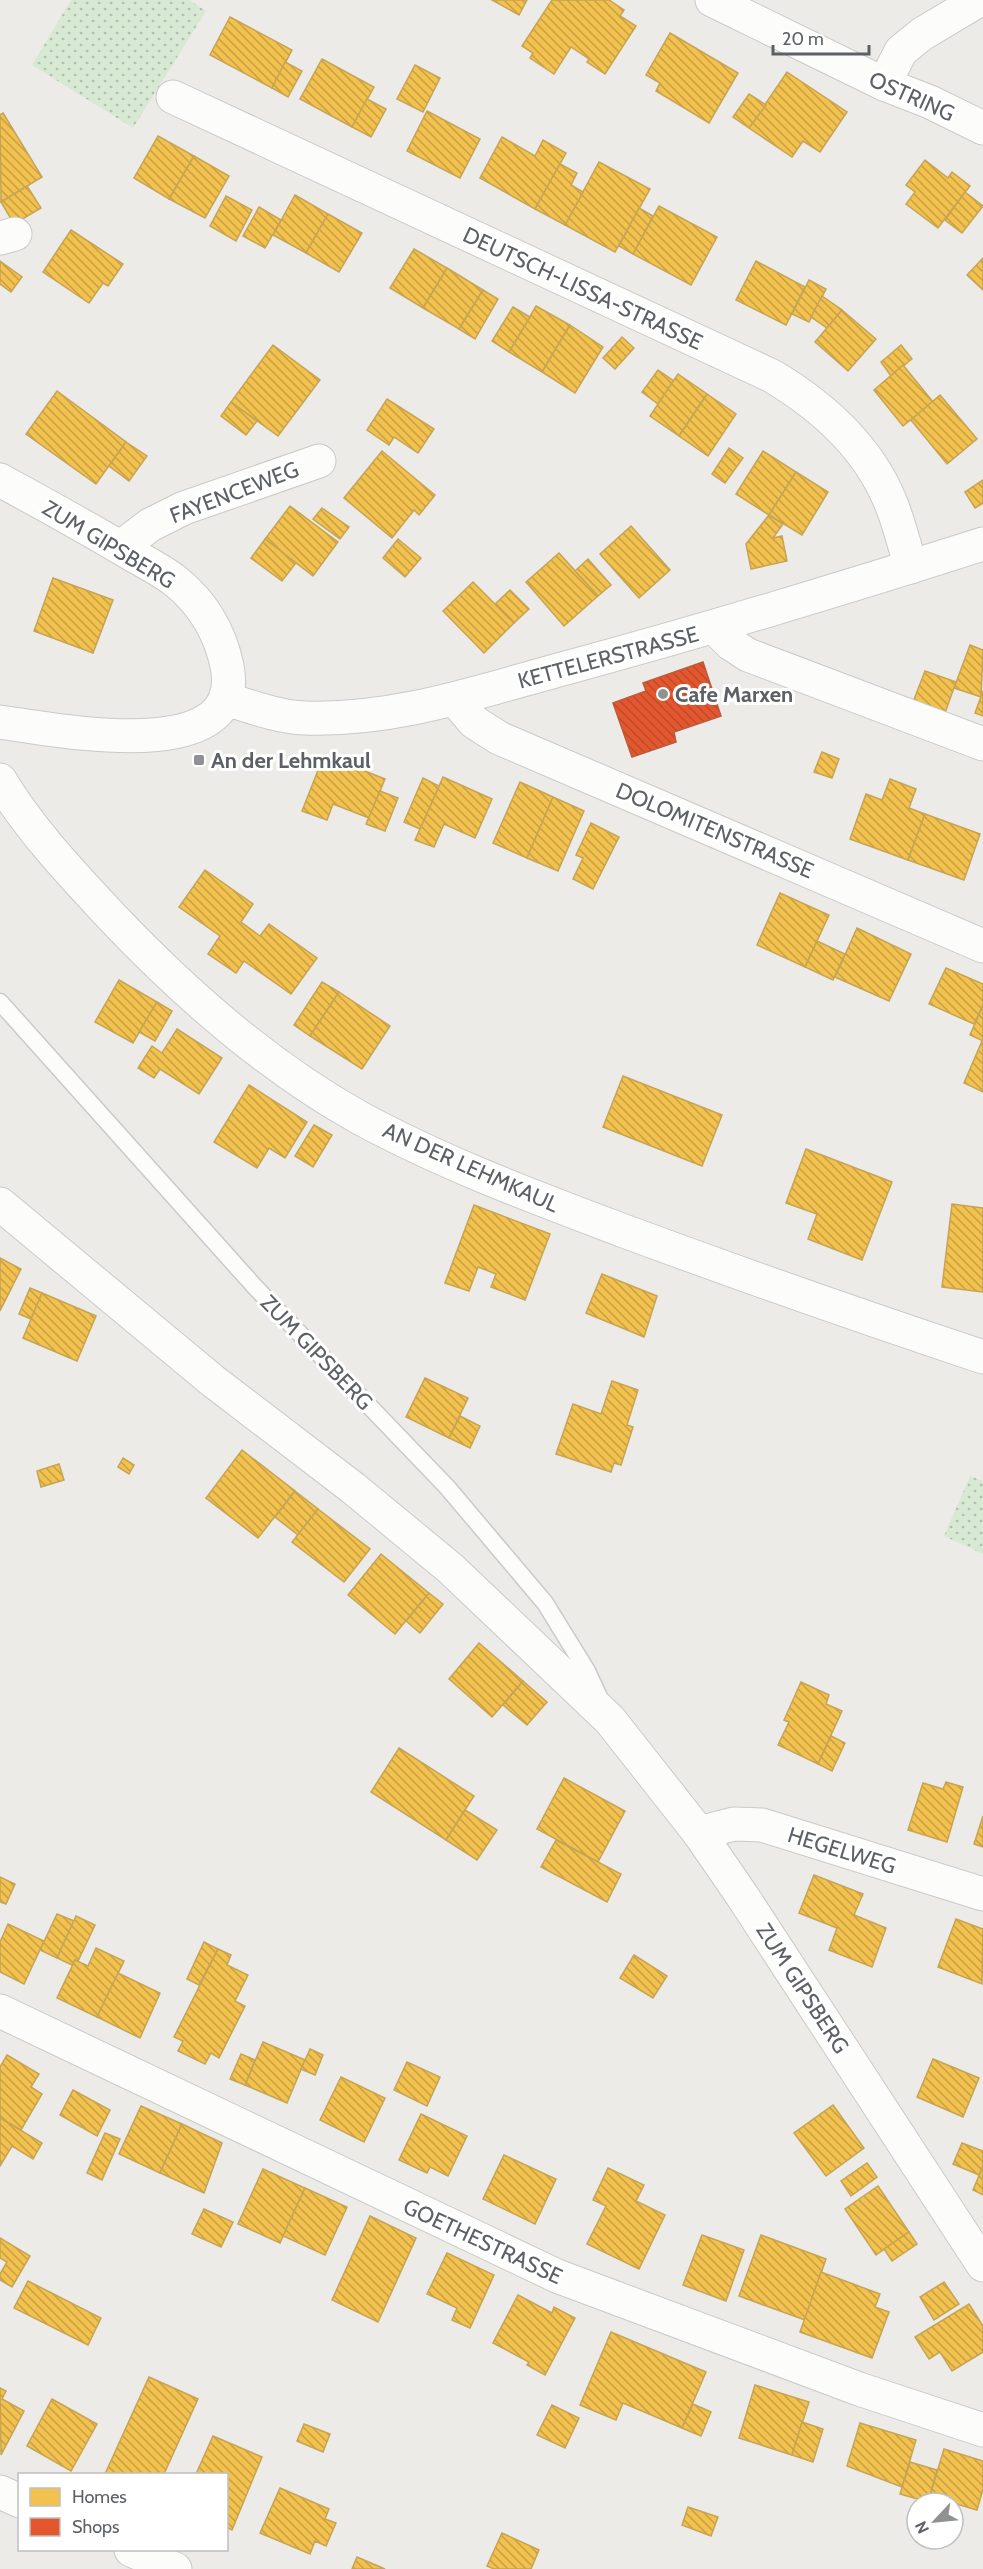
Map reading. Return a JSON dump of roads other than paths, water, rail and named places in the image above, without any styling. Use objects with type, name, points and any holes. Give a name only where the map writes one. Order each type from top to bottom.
[{"type":"street","name":"OSTRING","points":[[712,0],[884,84],[930,102],[983,128]]},
{"type":"street","points":[[884,84],[902,51],[922,34],[979,0]]},
{"type":"street","name":"DEUTSCH-LISSA-STRASSE","points":[[173,97],[771,376],[809,398],[845,432],[872,465],[890,501],[911,567]]},
{"type":"street","name":"FAYENCEWEG","points":[[121,548],[150,525],[184,507],[319,461]]},
{"type":"street","name":"ZUM GIPSBERG","points":[[0,480],[174,580],[212,621],[223,647],[228,672],[226,699]]},
{"type":"street","name":"KETTELERSTRASSE","points":[[226,699],[273,713],[305,718],[399,711],[456,700],[715,628],[983,544]]},
{"type":"street","points":[[715,628],[731,644],[748,655],[983,744]]},
{"type":"street","points":[[0,723],[104,736],[178,733],[203,724],[219,712],[226,699]]},
{"type":"street","name":"DOLOMITENSTRASSE","points":[[456,700],[474,722],[499,738],[983,946]]},
{"type":"street","name":"AN DER LEHMKAUL","points":[[0,780],[16,808],[72,875],[139,945],[212,1011],[276,1063],[358,1116],[488,1180],[770,1286],[983,1357]]},
{"type":"street","name":"ZUM GIPSBERG","points":[[0,1204],[213,1382],[353,1488],[450,1568],[610,1720],[699,1833],[983,2265]]},
{"type":"street","name":"HEGELWEG","points":[[699,1833],[735,1824],[762,1825],[983,1894]]},
{"type":"street","name":"GOETHESTRASSE","points":[[0,2011],[557,2277],[859,2389],[983,2430]]},
{"type":"street","points":[[0,2492],[18,2500]]},
{"type":"street","points":[[133,2551],[175,2569]]},
{"type":"lane","name":"ZUM GIPSBERG","points":[[0,1002],[255,1287],[447,1487],[544,1603],[587,1671],[610,1720]]},
{"type":"place","name":"Cafe Marxen","points":[[663,694]]},
{"type":"place","name":"An der Lehmkaul","points":[[199,760]]}]
